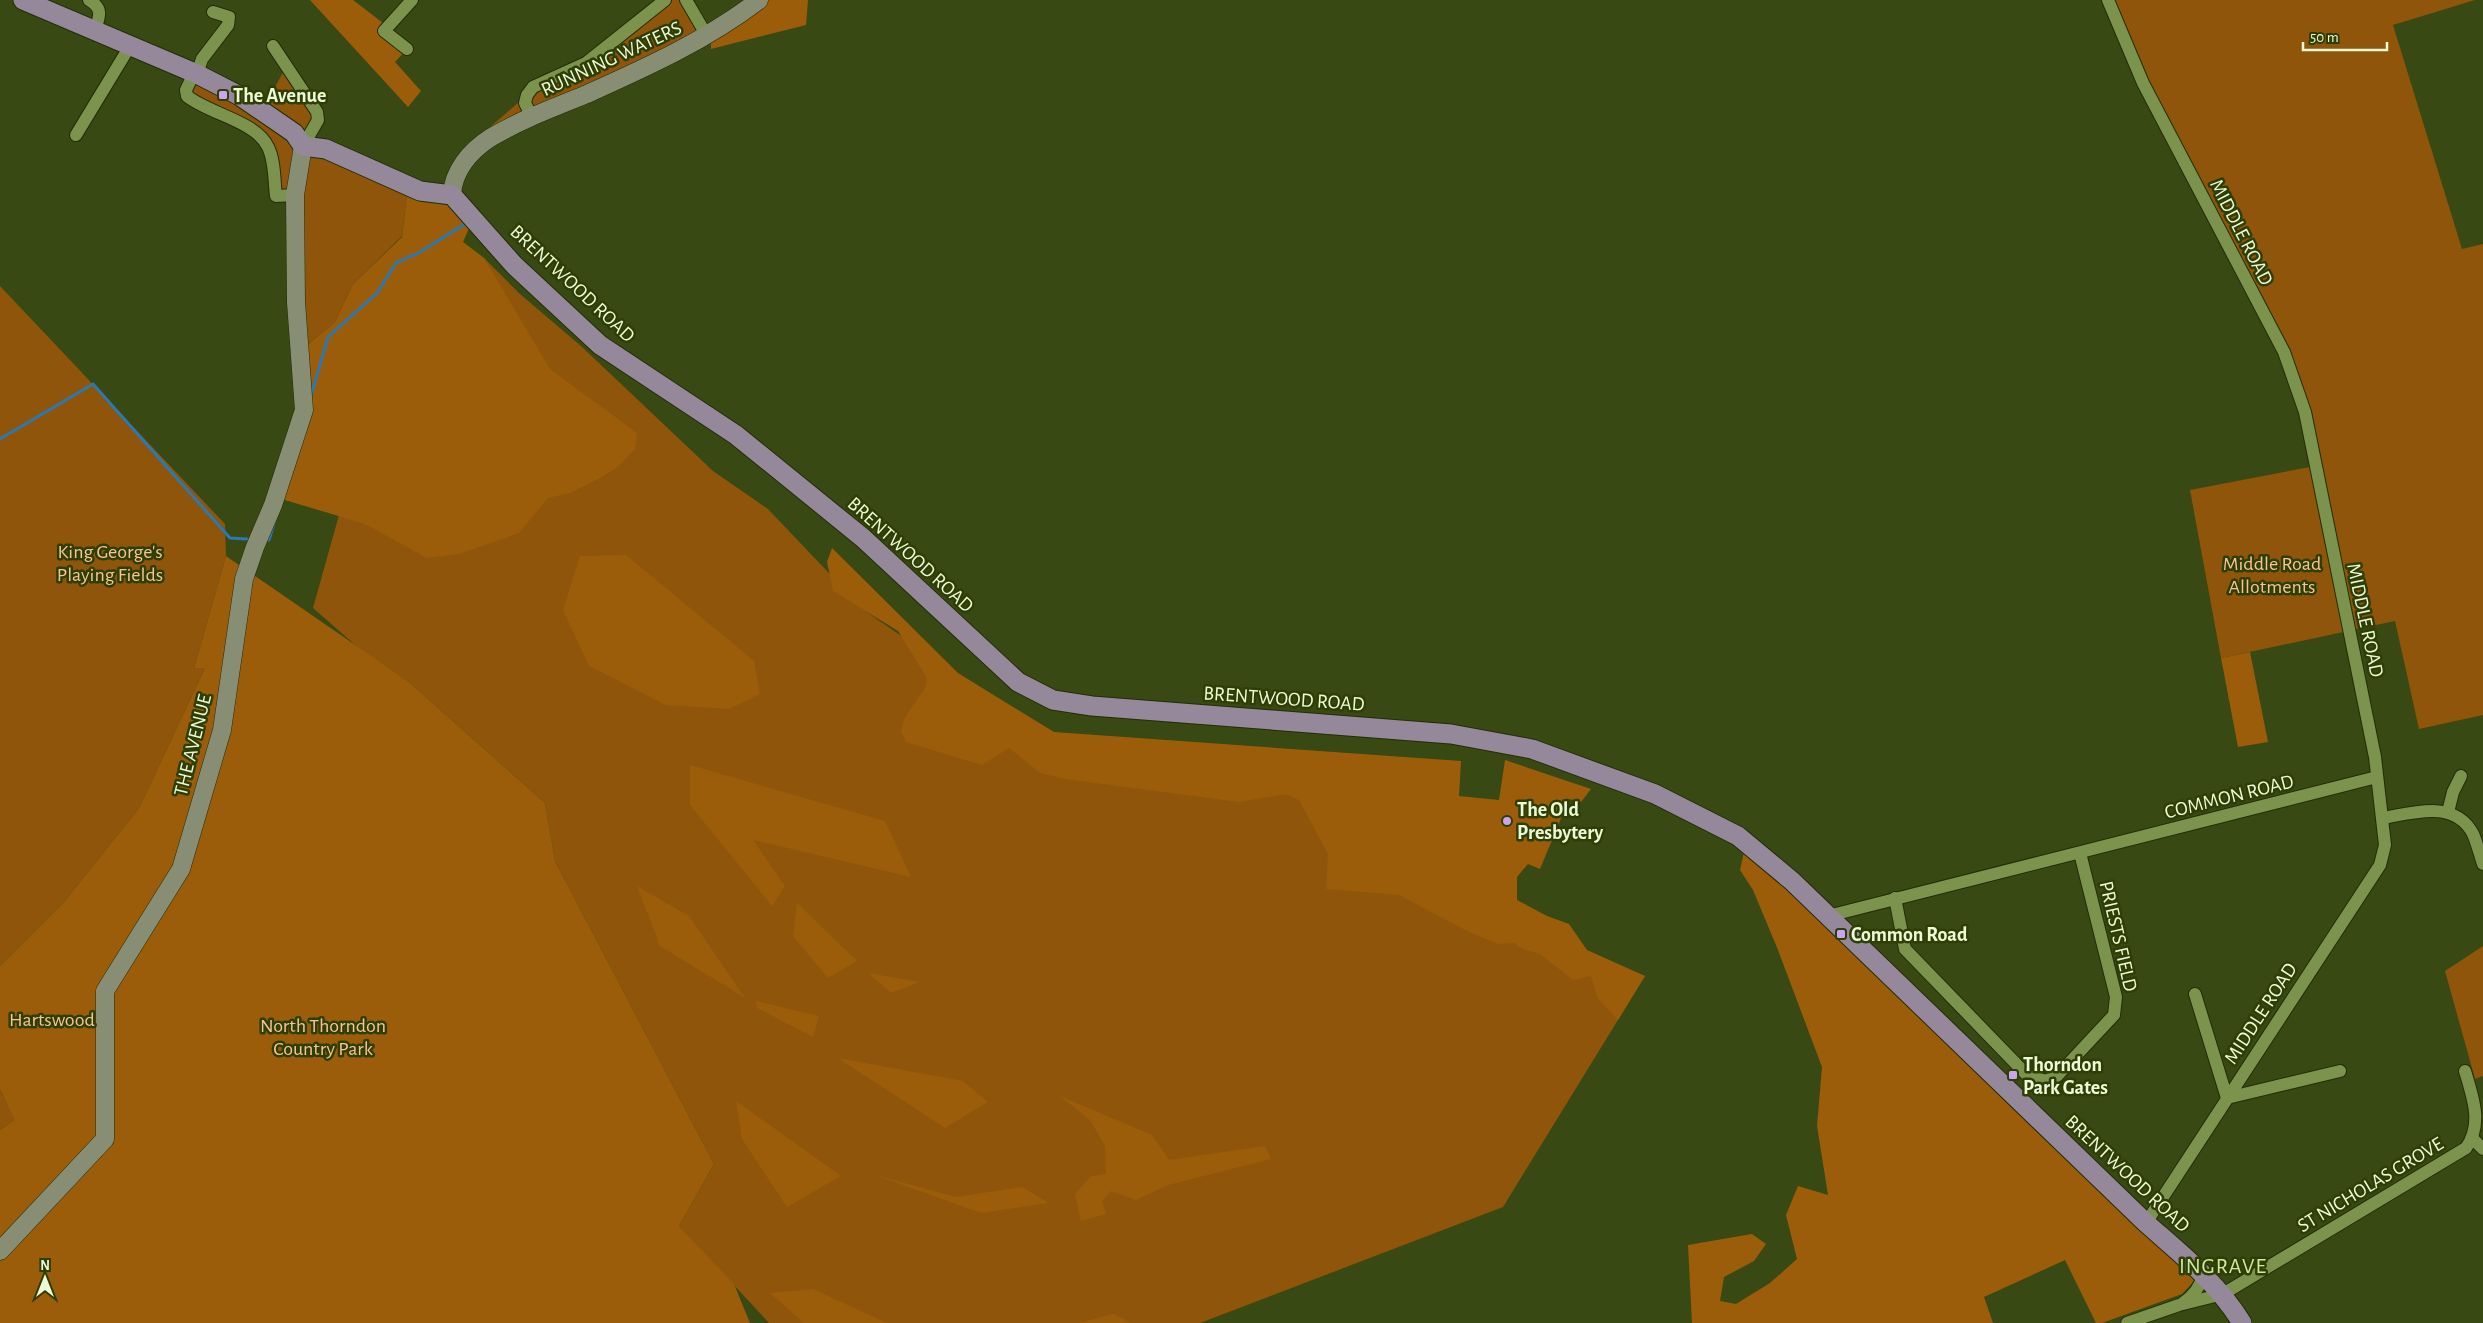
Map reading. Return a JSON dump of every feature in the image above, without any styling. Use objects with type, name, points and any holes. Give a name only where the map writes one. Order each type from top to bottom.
[{"type":"main road","points":[[22,0],[195,73],[240,96],[294,133],[303,146],[326,149],[420,191],[452,195]]},
{"type":"main road","name":"BRENTWOOD ROAD","points":[[452,195],[514,265],[600,345],[736,435],[863,538],[1018,682],[1053,700],[1092,706],[1450,734],[1532,750],[1655,794],[1738,836],[1792,881],[2146,1223],[2223,1294],[2242,1323]]},
{"type":"street","points":[[89,0],[99,7],[100,12],[95,30]]},
{"type":"street","points":[[407,49],[384,31],[412,0]]},
{"type":"street","name":"RUNNING WATERS","points":[[532,118],[525,103],[527,95],[533,87],[586,63],[665,0]]},
{"type":"street","points":[[686,0],[708,36]]},
{"type":"street","name":"RUNNING WATERS","points":[[452,195],[455,177],[465,159],[490,138],[623,78],[708,36],[759,0]]},
{"type":"street","name":"MIDDLE ROAD","points":[[2108,0],[2146,88],[2284,352],[2305,412],[2375,757],[2385,845],[2380,865],[2146,1223]]},
{"type":"street","points":[[213,12],[229,17],[228,24],[202,59],[186,90],[187,96],[258,134],[268,146],[272,161],[276,196],[295,195]]},
{"type":"street","points":[[76,135],[130,46]]},
{"type":"street","points":[[273,46],[317,112],[318,120],[303,146]]},
{"type":"street","name":"THE AVENUE","points":[[0,1250],[105,1140],[105,991],[181,869],[222,730],[244,579],[273,505],[304,410],[296,302],[295,195],[303,146]]},
{"type":"street","points":[[2448,812],[2453,792],[2461,776]]},
{"type":"street","name":"COMMON ROAD","points":[[1828,916],[2377,777]]},
{"type":"street","points":[[2383,818],[2430,810],[2448,812],[2461,821],[2472,833],[2483,864]]},
{"type":"street","name":"PRIESTS FIELD","points":[[1895,898],[1905,949],[2026,1074],[2044,1081],[2057,1076],[2114,1015],[2116,997],[2080,853]]},
{"type":"street","points":[[2195,994],[2227,1098],[2340,1071]]},
{"type":"street","name":"ST NICHOLAS GROVE","points":[[2128,1323],[2179,1305],[2223,1294],[2466,1148],[2473,1138],[2477,1125],[2476,1108],[2465,1071]]},
{"type":"street","points":[[2473,1138],[2483,1150]]},
{"type":"street","points":[[2179,1305],[2192,1296],[2201,1283],[2203,1275]]},
{"type":"green space","points":[[310,0],[353,0],[387,26],[407,49],[395,62],[421,91],[408,107]]},
{"type":"green space","points":[[665,0],[686,0],[707,36],[483,133],[527,95],[558,76]]},
{"type":"green space","points":[[760,0],[808,0],[806,25],[711,49],[711,34]]},
{"type":"green space","name":"Middle Road Allotments","points":[[2111,0],[2475,0],[2393,25],[2462,249],[2483,244],[2483,715],[2419,729],[2395,621],[2221,658],[2190,490],[2315,466],[2284,352],[2132,56]]},
{"type":"green space","points":[[287,65],[317,112],[303,145],[408,186],[402,236],[353,284],[335,322],[300,351],[295,195],[276,196],[268,146],[187,96],[194,73],[262,111]]},
{"type":"green space","points":[[408,186],[433,193],[473,219],[463,242],[484,258],[550,369],[637,433],[635,449],[618,467],[570,493],[548,498],[519,533],[459,554],[427,558],[365,524],[275,497],[303,395],[300,351],[335,322],[353,284],[402,237]]},
{"type":"green space","points":[[450,233],[484,258],[520,294],[581,346],[713,471],[768,509],[864,610],[923,651],[1054,733],[1297,764],[1366,869],[1645,976],[1503,1207],[1200,1323],[769,1323],[679,1226],[714,1164],[555,861],[545,803],[409,682],[361,650],[313,608],[339,515],[275,497]]},
{"type":"green space","name":"King George's Playing Fields","points":[[0,286],[225,524],[226,556],[194,668],[205,668],[139,808],[64,902],[0,966]]},
{"type":"green space","points":[[832,548],[959,674],[1054,732],[1461,761],[1459,796],[1499,800],[1505,760],[1591,789],[1581,802],[1569,799],[1540,869],[1528,864],[1517,877],[1517,900],[1547,916],[1569,924],[1587,950],[1645,976],[1618,1020],[1597,997],[1591,976],[1573,980],[1540,954],[1523,949],[1514,943],[1498,944],[1467,931],[1399,895],[1326,889],[1328,854],[1299,800],[1286,794],[1239,802],[1065,779],[1040,773],[1009,748],[982,765],[906,742],[901,732],[904,719],[925,688],[927,678],[898,631],[833,591],[827,562]]},
{"type":"green space","points":[[626,555],[754,661],[760,694],[729,709],[666,705],[589,666],[563,610],[580,556]]},
{"type":"green space","name":"North Thorndon Country Park","points":[[226,556],[409,682],[545,803],[555,861],[714,1164],[679,1226],[734,1284],[750,1323],[0,1323],[0,1130],[14,1120],[0,1089],[0,966],[64,902],[139,808],[205,668],[194,668]]},
{"type":"green space","points":[[2250,652],[2268,742],[2238,747],[2221,658]]},
{"type":"green space","points":[[690,765],[885,821],[911,877],[753,840],[785,886],[772,906],[690,805]]},
{"type":"green space","points":[[1746,843],[2201,1274],[2182,1294],[2102,1323],[2096,1323],[2065,1260],[1984,1297],[1993,1323],[1692,1323],[1688,1245],[1752,1234],[1766,1244],[1754,1261],[1724,1277],[1720,1301],[1736,1304],[1770,1283],[1797,1259],[1786,1215],[1798,1186],[1828,1195],[1817,1126],[1822,1067],[1778,950],[1753,890],[1740,870]]},
{"type":"green space","points":[[637,886],[689,916],[745,998],[660,946]]},
{"type":"green space","points":[[797,903],[857,961],[828,978],[793,936]]},
{"type":"green space","points":[[2483,946],[2483,1076],[2475,1079],[2445,971]]},
{"type":"green space","points":[[868,973],[920,982],[891,993]]},
{"type":"green space","points":[[756,1001],[819,1016],[813,1037],[757,1008]]},
{"type":"green space","points":[[838,1058],[963,1081],[988,1102],[945,1128]]},
{"type":"green space","points":[[0,1089],[14,1120],[0,1130]]},
{"type":"green space","points":[[1060,1096],[1152,1135],[1169,1160],[1265,1146],[1271,1159],[1168,1185],[1136,1200],[1111,1191],[1102,1201],[1106,1214],[1081,1221],[1075,1194],[1091,1176],[1106,1174],[1105,1146],[1090,1120]]},
{"type":"green space","points":[[736,1101],[841,1176],[787,1207],[742,1139]]},
{"type":"green space","points":[[875,1175],[956,1197],[1022,1187],[1049,1203],[981,1213]]},
{"type":"green space","points":[[813,1289],[887,1323],[804,1323],[770,1293]]},
{"type":"green space","points":[[1113,1314],[1131,1323],[1080,1323]]},
{"type":"waterway","points":[[311,396],[328,337],[377,293],[396,263],[420,252],[468,222]]},
{"type":"waterway","points":[[0,439],[93,384],[230,538],[247,539]]},
{"type":"waterway","points":[[269,540],[275,520]]},
{"type":"place","name":"The Avenue","points":[[223,95]]},
{"type":"place","name":"The Old Presbytery","points":[[1507,821]]},
{"type":"place","name":"Common Road","points":[[1841,934]]},
{"type":"place","name":"Thorndon Park Gates","points":[[2013,1075]]},
{"type":"district","name":"INGRAVE","points":[[2223,1265]]},
{"type":"park label","name":"Hartswood","points":[[52,1019]]}]
